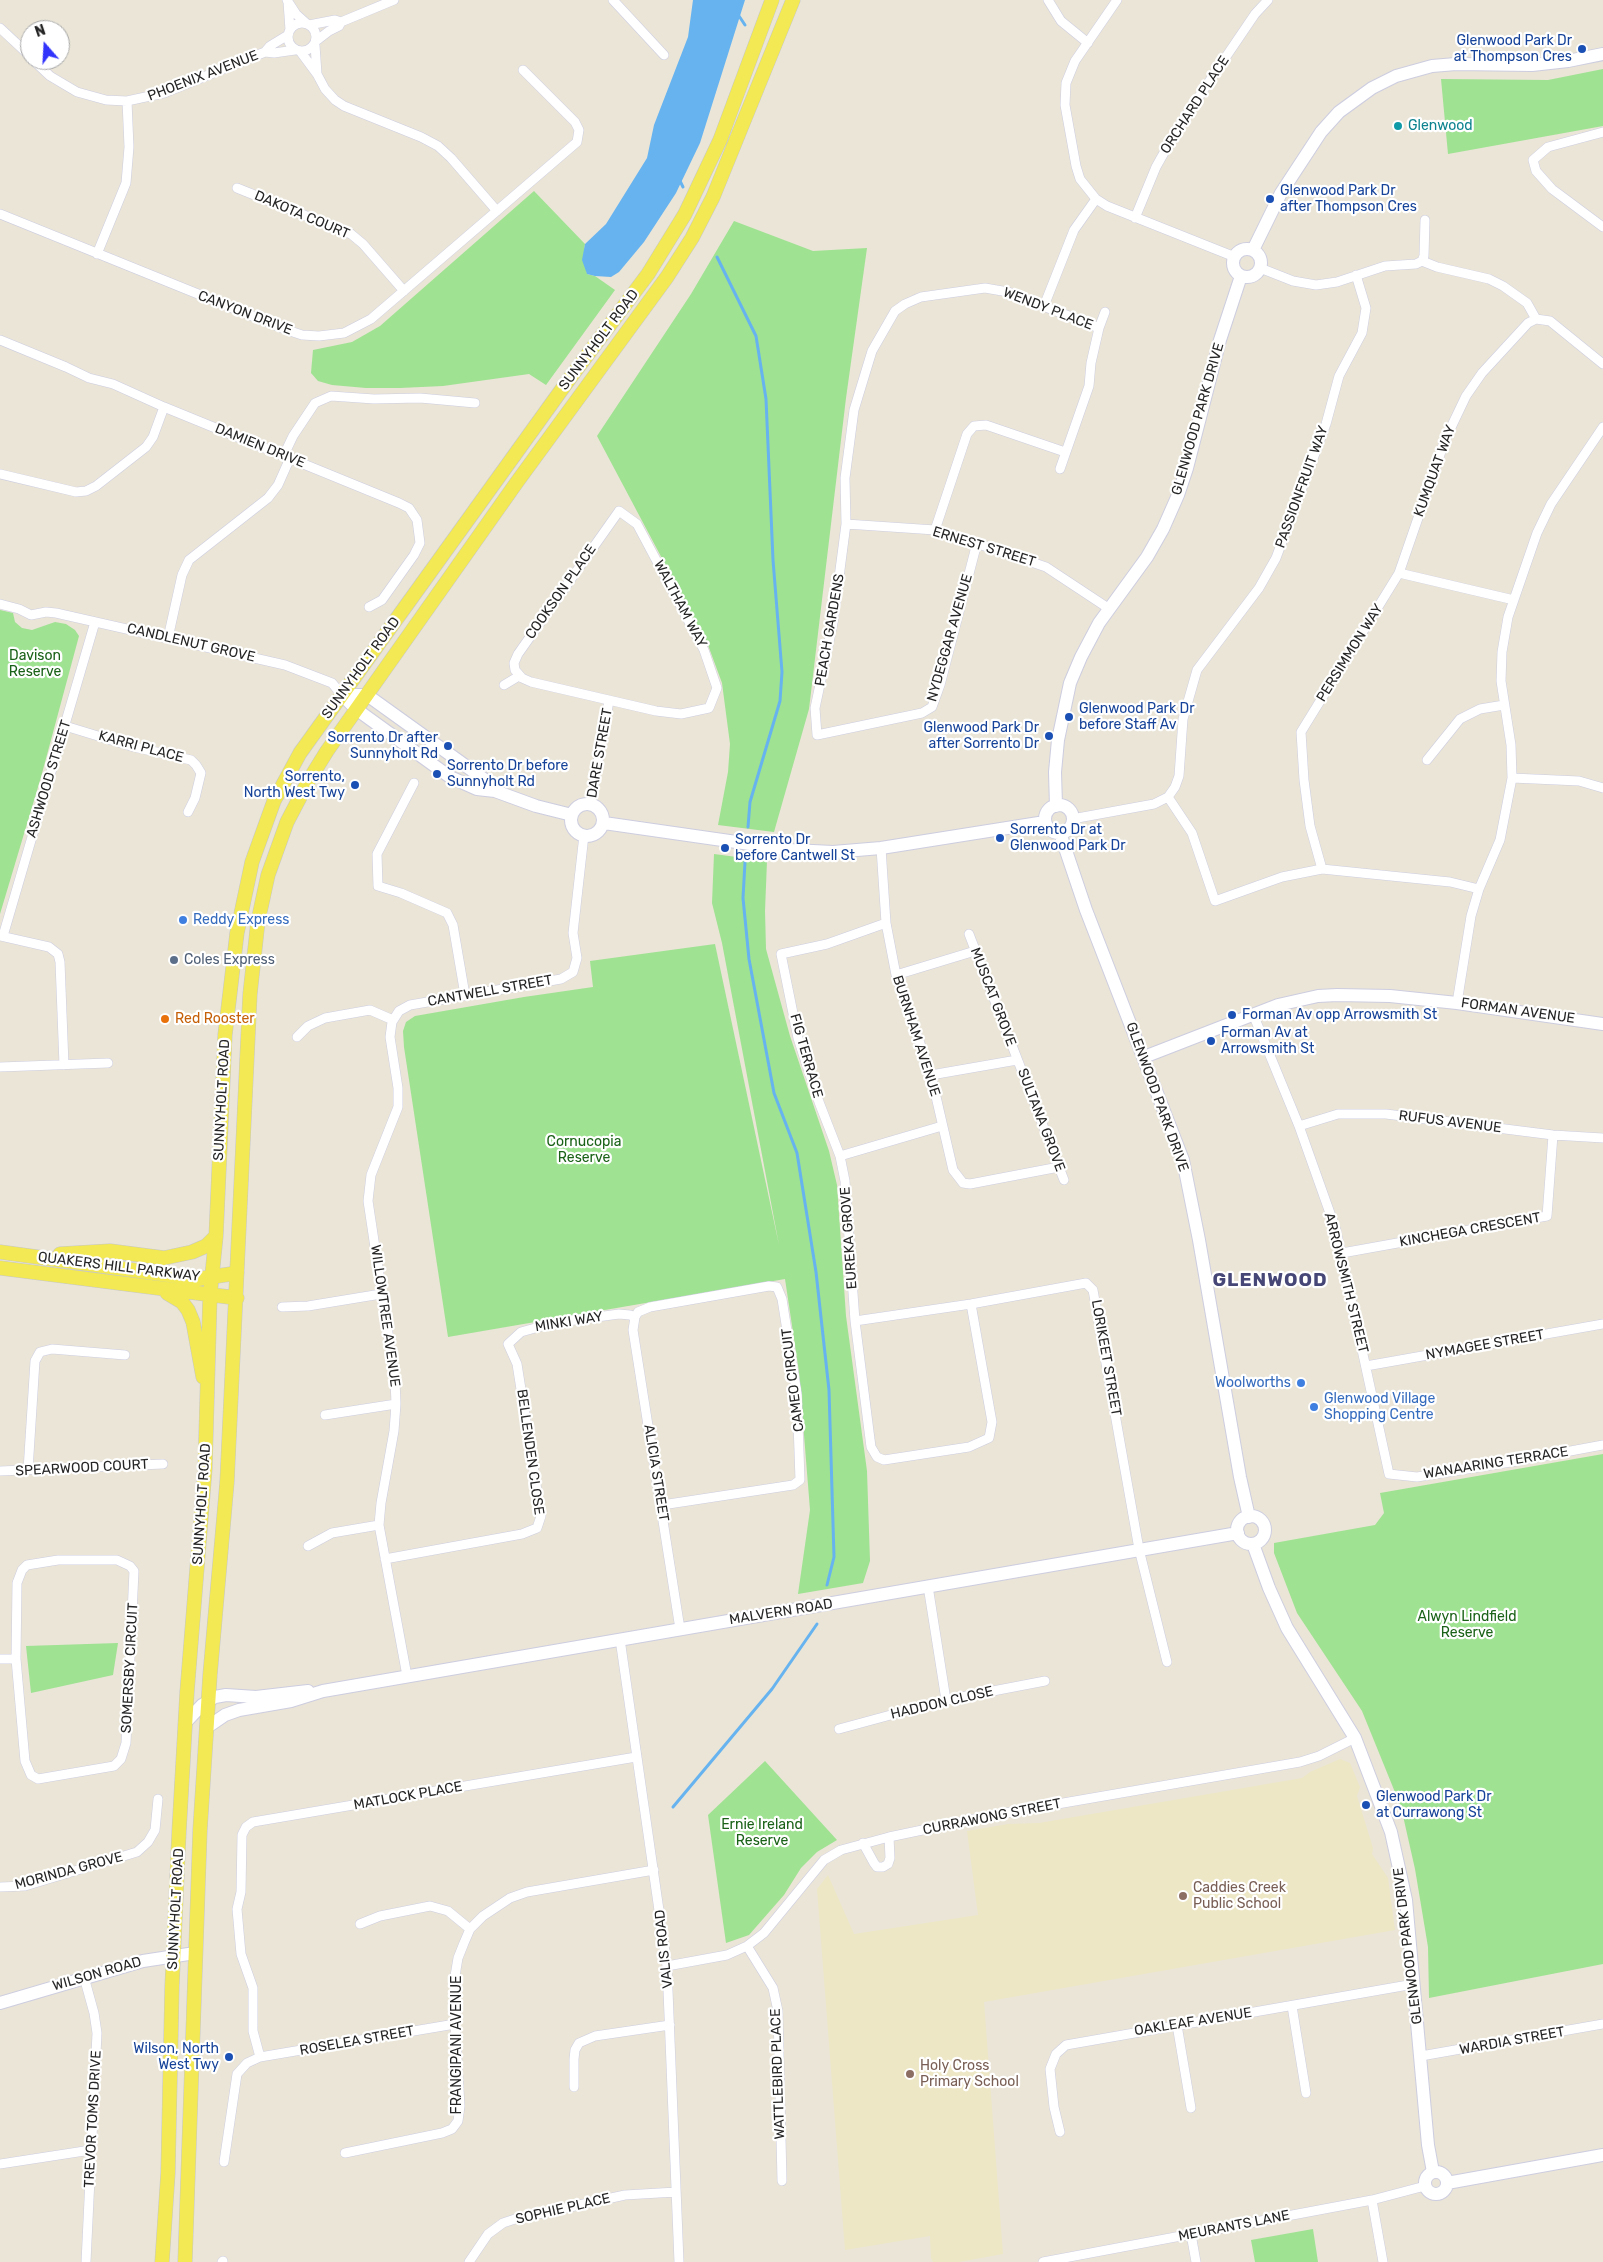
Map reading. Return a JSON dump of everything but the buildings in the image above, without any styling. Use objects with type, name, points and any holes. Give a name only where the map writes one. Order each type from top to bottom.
[{"type":"main road","name":"SUNNYHOLT ROAD","points":[[162,2262],[168,2173],[173,1956],[186,1722],[201,1540],[208,1404],[210,1295],[216,1236],[226,1026],[237,933],[252,862],[274,801],[300,753],[570,378],[648,274],[685,214],[706,173],[727,122],[772,0]]},
{"type":"main road","name":"SUNNYHOLT ROAD","points":[[185,2262],[195,1953],[206,1728],[227,1482],[250,994],[262,895],[277,847],[309,780],[356,709],[517,482],[667,277],[692,238],[713,197],[793,0]]},
{"type":"main road","points":[[37,1256],[110,1251],[164,1258],[192,1252],[206,1246],[216,1236]]},
{"type":"main road","name":"QUAKERS HILL PARKWAY","points":[[0,1252],[154,1274],[212,1278],[237,1273]]},
{"type":"main road","name":"QUAKERS HILL PARKWAY","points":[[0,1268],[103,1279],[162,1290],[237,1298]]},
{"type":"main road","points":[[162,1290],[182,1302],[193,1322],[208,1404]]},
{"type":"street","points":[[298,51],[308,51],[329,31],[339,26],[340,22],[394,0]]},
{"type":"street","points":[[1048,0],[1061,21],[1088,43]]},
{"type":"street","points":[[1117,0],[1071,67],[1066,83],[1064,98],[1078,173],[1086,188],[1096,199],[1107,206],[1235,257]]},
{"type":"street","name":"ORCHARD PLACE","points":[[1135,218],[1156,167],[1179,126],[1255,14],[1268,0]]},
{"type":"street","points":[[288,1],[316,32],[318,74]]},
{"type":"street","points":[[288,1],[290,44],[318,74],[329,95],[344,106],[421,137],[438,146],[451,158],[497,211]]},
{"type":"street","points":[[617,1],[664,55]]},
{"type":"street","points":[[289,32],[297,24],[335,20],[340,22]]},
{"type":"street","points":[[0,28],[20,47]]},
{"type":"street","name":"PHOENIX AVENUE","points":[[44,70],[50,76],[77,92],[106,100],[127,101],[164,93],[265,52],[289,32]]},
{"type":"street","name":"PHOENIX AVENUE","points":[[265,52],[298,51]]},
{"type":"street","points":[[1253,250],[1281,193],[1321,132],[1339,112],[1372,88],[1396,76],[1432,66],[1456,64],[1532,65],[1568,61],[1603,54]]},
{"type":"street","name":"CANYON DRIVE","points":[[0,214],[302,335],[333,335],[356,328],[370,319],[573,146],[584,134],[575,122],[523,70]]},
{"type":"street","points":[[97,254],[126,182],[129,147],[127,101]]},
{"type":"street","points":[[1603,132],[1548,147],[1533,160],[1536,171],[1552,189],[1603,227]]},
{"type":"street","name":"DAKOTA COURT","points":[[237,188],[351,234],[363,244],[404,291]]},
{"type":"street","points":[[1044,306],[1074,230],[1096,199]]},
{"type":"street","points":[[1260,268],[1294,281],[1316,285],[1337,282],[1385,266],[1416,264],[1422,260],[1424,252],[1425,220]]},
{"type":"street","points":[[1244,250],[1253,250],[1260,257],[1260,268],[1253,276],[1241,276],[1234,268],[1235,257],[1244,250]]},
{"type":"street","points":[[1422,260],[1431,265],[1489,279],[1503,286],[1531,307],[1536,319],[1550,321],[1603,364]]},
{"type":"street","name":"PASSIONFRUIT WAY","points":[[1168,797],[1175,788],[1179,776],[1183,719],[1197,670],[1259,588],[1276,558],[1326,424],[1337,383],[1362,333],[1365,324],[1364,300],[1356,275]]},
{"type":"street","name":"GLENWOOD PARK DRIVE","points":[[1056,806],[1055,772],[1060,722],[1065,700],[1081,657],[1108,608],[1147,557],[1163,529],[1178,495],[1187,468],[1220,340],[1241,276]]},
{"type":"street","name":"WENDY PLACE","points":[[895,311],[921,297],[985,288],[1004,291],[1099,328],[1106,312]]},
{"type":"street","name":"PEACH GARDENS","points":[[817,735],[815,708],[834,624],[846,524],[845,478],[854,410],[872,351],[895,311]]},
{"type":"street","name":"KUMQUAT WAY","points":[[1399,573],[1445,440],[1466,396],[1482,373],[1528,323],[1536,319]]},
{"type":"street","points":[[1060,469],[1089,386],[1091,363],[1099,328]]},
{"type":"street","name":"DAMIEN DRIVE","points":[[0,340],[89,378],[112,384],[399,502],[409,508],[417,520],[420,543],[414,555],[382,600],[370,607]]},
{"type":"street","points":[[168,638],[182,574],[189,560],[268,498],[278,485],[292,436],[315,403],[331,396],[374,399],[420,398],[476,403]]},
{"type":"street","points":[[0,474],[76,492],[86,491],[96,486],[146,447],[153,437],[164,407]]},
{"type":"street","points":[[935,530],[967,434],[974,426],[986,425],[1065,452]]},
{"type":"street","points":[[1457,1002],[1471,916],[1479,889],[1500,840],[1512,778],[1502,681],[1502,652],[1505,632],[1537,533],[1551,504],[1603,427]]},
{"type":"street","name":"COOKSON PLACE","points":[[519,676],[514,663],[518,654],[619,511]]},
{"type":"street","name":"WALTHAM WAY","points":[[609,701],[670,713],[690,713],[709,708],[716,693],[716,684],[704,650],[636,524],[619,511]]},
{"type":"street","name":"ERNEST STREET","points":[[846,524],[935,530],[977,543],[1046,567],[1108,608]]},
{"type":"street","name":"NYDEGGAR AVENUE","points":[[817,735],[837,729],[922,713],[932,707],[977,543]]},
{"type":"street","points":[[1399,573],[1514,600]]},
{"type":"street","name":"PERSIMMON WAY","points":[[1322,869],[1310,826],[1304,780],[1301,732],[1399,573]]},
{"type":"street","name":"CANDLENUT GROVE","points":[[0,604],[19,609],[31,615],[51,612],[297,668],[332,683],[342,695]]},
{"type":"street","name":"ASHWOOD STREET","points":[[1,936],[95,622]]},
{"type":"street","points":[[504,685],[519,676],[531,682],[609,701]]},
{"type":"street","points":[[342,695],[366,695],[484,779],[495,791]]},
{"type":"street","points":[[342,695],[356,709],[450,777],[477,789],[495,791],[536,806],[572,815]]},
{"type":"street","name":"DARE STREET","points":[[590,805],[609,701]]},
{"type":"street","points":[[1427,760],[1460,719],[1480,709],[1504,705]]},
{"type":"street","name":"KARRI PLACE","points":[[65,726],[134,747],[191,760],[196,764],[200,773],[195,798],[188,812]]},
{"type":"street","points":[[1512,778],[1579,781],[1603,788]]},
{"type":"street","points":[[414,783],[377,854],[378,886],[401,893],[447,913],[453,925],[465,995]]},
{"type":"street","points":[[1072,819],[1154,804],[1168,797],[1192,833],[1215,901],[1282,877],[1322,869],[1450,882],[1479,889]]},
{"type":"street","points":[[590,805],[601,811],[604,822],[595,834],[584,835],[573,827],[572,815],[580,806],[590,805]]},
{"type":"street","points":[[1056,806],[1068,809],[1072,819],[1068,830],[1060,833],[1051,831],[1045,822],[1047,812],[1056,806]]},
{"type":"street","points":[[604,822],[804,851],[854,851],[1045,822]]},
{"type":"street","name":"GLENWOOD PARK DRIVE","points":[[1060,833],[1086,910],[1144,1057],[1187,1175],[1240,1477],[1249,1517]]},
{"type":"street","name":"CANTWELL STREET","points":[[393,1020],[399,1011],[410,1005],[562,979],[574,972],[577,958],[573,933],[584,835]]},
{"type":"street","name":"BURNHAM AVENUE","points":[[881,848],[886,923],[896,975],[931,1075],[953,1170],[963,1183],[977,1183],[1059,1167]]},
{"type":"street","name":"FIG TERRACE","points":[[840,1156],[818,1102],[798,1038],[781,954],[827,944],[886,923]]},
{"type":"street","name":"MUSCAT GROVE","points":[[969,934],[1017,1060]]},
{"type":"street","points":[[1,936],[49,947],[58,954],[60,962],[64,1065]]},
{"type":"street","points":[[896,975],[975,951]]},
{"type":"street","name":"FORMAN AVENUE","points":[[1144,1057],[1253,1014],[1299,1000],[1337,995],[1390,996],[1457,1002],[1603,1024]]},
{"type":"street","points":[[296,1038],[312,1023],[325,1018],[370,1010],[393,1020]]},
{"type":"street","name":"ARROWSMITH STREET","points":[[1253,1014],[1299,1126],[1336,1230],[1389,1474]]},
{"type":"street","name":"WILLOWTREE AVENUE","points":[[393,1020],[390,1037],[398,1088],[398,1107],[371,1175],[368,1201],[395,1380],[396,1404],[394,1431],[381,1503],[379,1526],[407,1676]]},
{"type":"street","points":[[931,1075],[1017,1060]]},
{"type":"street","name":"SULTANA GROVE","points":[[1017,1060],[1064,1180]]},
{"type":"street","points":[[0,1067],[108,1063]]},
{"type":"street","name":"RUFUS AVENUE","points":[[1299,1126],[1338,1114],[1386,1114],[1553,1135],[1603,1138]]},
{"type":"street","points":[[840,1156],[942,1126]]},
{"type":"street","name":"KINCHEGA CRESCENT","points":[[1342,1253],[1547,1216],[1553,1135]]},
{"type":"street","name":"EUREKA GROVE","points":[[840,1156],[845,1181],[855,1321],[871,1447],[877,1457],[884,1460],[969,1447],[989,1438],[992,1422],[971,1304]]},
{"type":"street","name":"LORIKEET STREET","points":[[855,1321],[971,1304],[1086,1283],[1093,1290],[1139,1549]]},
{"type":"street","name":"CAMEO CIRCUIT","points":[[635,1317],[638,1312],[650,1307],[769,1286],[777,1287],[782,1300],[797,1394],[801,1476],[798,1483],[662,1505]]},
{"type":"street","points":[[282,1307],[308,1306],[381,1294]]},
{"type":"street","name":"MINKI WAY","points":[[508,1344],[521,1332],[552,1323],[619,1314],[635,1317]]},
{"type":"street","name":"ALICIA STREET","points":[[635,1317],[633,1330],[680,1629]]},
{"type":"street","name":"NYMAGEE STREET","points":[[1366,1366],[1603,1324]]},
{"type":"street","name":"BELLENDEN CLOSE","points":[[385,1559],[522,1534],[536,1528],[540,1522],[541,1516],[517,1364],[508,1344]]},
{"type":"street","points":[[28,1470],[35,1361],[40,1352],[52,1349],[125,1356]]},
{"type":"street","points":[[325,1415],[396,1404]]},
{"type":"street","name":"WANAARING TERRACE","points":[[1389,1474],[1417,1477],[1603,1445]]},
{"type":"street","name":"SPEARWOOD COURT","points":[[0,1471],[163,1464]]},
{"type":"street","points":[[1249,1517],[1258,1518],[1265,1529],[1263,1537],[1253,1544],[1245,1542],[1238,1533],[1239,1524],[1249,1517]]},
{"type":"street","points":[[308,1546],[332,1533],[379,1526]]},
{"type":"street","name":"MALVERN ROAD","points":[[206,1728],[225,1715],[239,1710],[291,1701],[324,1691],[1238,1533]]},
{"type":"street","name":"GLENWOOD PARK DRIVE","points":[[1253,1544],[1269,1588],[1287,1628],[1355,1738],[1380,1801],[1397,1856],[1406,1900],[1428,2145],[1433,2172]]},
{"type":"street","points":[[1139,1549],[1167,1662]]},
{"type":"street","name":"SOMERSBY CIRCUIT","points":[[58,1560],[118,1560],[130,1566],[134,1572],[128,1720],[126,1743],[121,1760],[114,1766],[38,1779],[31,1775],[26,1761],[16,1658],[17,1584],[22,1570],[27,1564],[58,1560]]},
{"type":"street","points":[[928,1586],[946,1700]]},
{"type":"street","name":"VALIS ROAD","points":[[620,1639],[667,1966],[679,2262]]},
{"type":"street","points":[[0,1659],[16,1658]]},
{"type":"street","name":"HADDON CLOSE","points":[[839,1730],[946,1700],[1045,1681]]},
{"type":"street","name":"MALVERN ROAD","points":[[208,1701],[226,1695],[256,1697],[292,1692],[324,1691]]},
{"type":"street","points":[[186,1722],[208,1701]]},
{"type":"street","name":"CURRAWONG STREET","points":[[667,1966],[727,1955],[747,1946],[764,1933],[824,1860],[841,1850],[889,1837],[994,1815],[1300,1762],[1319,1756],[1355,1738]]},
{"type":"street","name":"MATLOCK PLACE","points":[[260,2057],[253,2031],[253,1988],[241,1954],[237,1909],[241,1892],[242,1834],[246,1827],[253,1822],[636,1757]]},
{"type":"street","name":"MORINDA GROVE","points":[[0,1888],[24,1886],[138,1852],[148,1842],[155,1830],[158,1799]]},
{"type":"street","points":[[863,1843],[874,1863],[878,1867],[883,1867],[888,1864],[890,1858],[889,1837]]},
{"type":"street","name":"FRANGIPANI AVENUE","points":[[345,2153],[442,2133],[452,2128],[458,2121],[460,2106],[455,2024],[455,1976],[458,1958],[470,1929],[493,1908],[510,1898],[527,1892],[654,1870]]},
{"type":"street","points":[[360,1924],[380,1916],[430,1906],[448,1911],[470,1929]]},
{"type":"street","name":"WATTLEBIRD PLACE","points":[[747,1946],[773,1988],[778,2011],[782,2181]]},
{"type":"street","name":"WILSON ROAD","points":[[0,2003],[143,1961],[195,1953]]},
{"type":"street","name":"TREVOR TOMS DRIVE","points":[[84,1977],[94,2013],[97,2033],[86,2262]]},
{"type":"street","name":"OAKLEAF AVENUE","points":[[1060,2132],[1054,2107],[1050,2069],[1051,2063],[1061,2048],[1073,2042],[1414,1984]]},
{"type":"street","points":[[1292,2006],[1306,2093]]},
{"type":"street","name":"ROSELEA STREET","points":[[260,2057],[455,2024]]},
{"type":"street","points":[[574,2087],[575,2050],[579,2043],[595,2036],[670,2024]]},
{"type":"street","name":"WARDIA STREET","points":[[1421,2056],[1603,2024]]},
{"type":"street","points":[[1177,2025],[1191,2108]]},
{"type":"street","points":[[224,2162],[238,2074],[247,2063],[260,2057]]},
{"type":"street","points":[[0,2164],[91,2150]]},
{"type":"street","points":[[1447,2183],[1603,2155]]},
{"type":"street","points":[[1433,2172],[1442,2174],[1447,2183],[1444,2190],[1438,2194],[1431,2193],[1425,2186],[1426,2177],[1433,2172]]},
{"type":"street","name":"MEURANTS LANE","points":[[1043,2262],[1372,2200],[1425,2186]]},
{"type":"street","name":"SOPHIE PLACE","points":[[469,2262],[488,2234],[503,2223],[514,2219],[625,2195],[676,2192]]},
{"type":"street","points":[[1372,2200],[1383,2262]]},
{"type":"street","points":[[1192,2234],[1196,2262]]},
{"type":"shaded area","points":[[1340,1759],[1350,1763],[1360,1787],[1357,1796],[1373,1848],[1372,1854],[1388,1878],[1395,1930],[984,2002],[1003,2254],[959,2262],[933,2262],[931,2258],[930,2236],[845,2250],[817,1889],[828,1875],[854,1934],[978,1915],[967,1831],[1008,1824],[1039,1823],[1302,1778],[1310,1772]]},
{"type":"green space","points":[[1603,69],[1603,126],[1448,154],[1441,79],[1548,80]]},
{"type":"green space","points":[[534,191],[585,244],[587,274],[595,276],[615,290],[546,385],[529,374],[443,386],[366,388],[332,385],[318,381],[311,373],[313,350],[352,342],[380,326]]},
{"type":"green space","points":[[734,221],[813,251],[867,248],[846,398],[809,709],[774,832],[718,825],[728,772],[730,744],[722,683],[708,645],[597,436],[691,294]]},
{"type":"green space","name":"Davison Reserve","points":[[0,610],[13,613],[15,622],[22,628],[32,630],[55,622],[66,624],[75,630],[79,636],[41,777],[0,914]]},
{"type":"green space","name":"Cornucopia Reserve","points":[[714,854],[767,861],[766,949],[790,1036],[829,1151],[837,1185],[846,1316],[867,1471],[870,1561],[863,1583],[798,1594],[810,1510],[799,1372],[785,1279],[448,1337],[404,1047],[403,1031],[406,1022],[415,1016],[593,987],[590,961],[715,944],[779,1245],[722,943],[712,903]]},
{"type":"green space","name":"Alwyn Lindfield Reserve","points":[[1603,1454],[1603,1964],[1429,1998],[1428,1947],[1415,1869],[1401,1807],[1362,1711],[1297,1613],[1274,1553],[1274,1543],[1375,1525],[1384,1513],[1380,1493]]},
{"type":"green space","points":[[118,1643],[113,1675],[31,1693],[26,1646]]},
{"type":"green space","name":"Ernie Ireland Reserve","points":[[765,1761],[837,1840],[817,1852],[801,1868],[784,1895],[749,1935],[726,1943],[708,1815]]},
{"type":"green space","points":[[1313,2229],[1318,2262],[1255,2262],[1251,2240]]},
{"type":"water","points":[[693,0],[745,0],[700,143],[676,193],[644,242],[619,272],[611,277],[587,274],[582,260],[585,244],[606,224],[647,158],[654,125],[688,37]]},
{"type":"waterway","points":[[739,16],[745,25]]},
{"type":"waterway","points":[[679,179],[683,187]]},
{"type":"waterway","points":[[717,257],[756,336],[766,399],[773,560],[782,672],[780,701],[750,802],[748,827]]},
{"type":"waterway","points":[[745,862],[743,898],[749,959],[774,1093],[797,1153],[816,1272],[829,1390],[834,1557],[827,1585]]},
{"type":"waterway","points":[[673,1807],[772,1689],[817,1624]]},
{"type":"place","name":"Glenwood Park Dr at Thompson Cres","points":[[1582,49]]},
{"type":"place","name":"Glenwood","points":[[1398,126]]},
{"type":"place","name":"Glenwood Park Dr after Thompson Cres","points":[[1270,199]]},
{"type":"place","name":"Glenwood Park Dr before Staff Av","points":[[1069,717]]},
{"type":"place","name":"Glenwood Park Dr after Sorrento Dr","points":[[1049,736]]},
{"type":"place","name":"Sorrento Dr after Sunnyholt Rd","points":[[448,746]]},
{"type":"place","name":"Sorrento Dr before Sunnyholt Rd","points":[[437,774]]},
{"type":"place","name":"Sorrento, North West Twy","points":[[355,785]]},
{"type":"place","name":"Sorrento Dr at Glenwood Park Dr","points":[[1000,838]]},
{"type":"place","name":"Sorrento Dr before Cantwell St","points":[[725,848]]},
{"type":"place","name":"Reddy Express","points":[[183,920]]},
{"type":"place","name":"Coles Express","points":[[174,960]]},
{"type":"place","name":"Forman Av opp Arrowsmith St","points":[[1232,1015]]},
{"type":"place","name":"Red Rooster","points":[[165,1019]]},
{"type":"place","name":"Forman Av at Arrowsmith St","points":[[1211,1041]]},
{"type":"place","name":"Woolworths","points":[[1301,1383]]},
{"type":"place","name":"Glenwood Village Shopping Centre","points":[[1314,1407]]},
{"type":"place","name":"Glenwood Park Dr at Currawong St","points":[[1366,1805]]},
{"type":"place","name":"Caddies Creek Public School","points":[[1183,1896]]},
{"type":"place","name":"Wilson, North West Twy","points":[[229,2057]]},
{"type":"place","name":"Holy Cross Primary School","points":[[910,2074]]},
{"type":"district","name":"GLENWOOD","points":[[1270,1281]]}]
